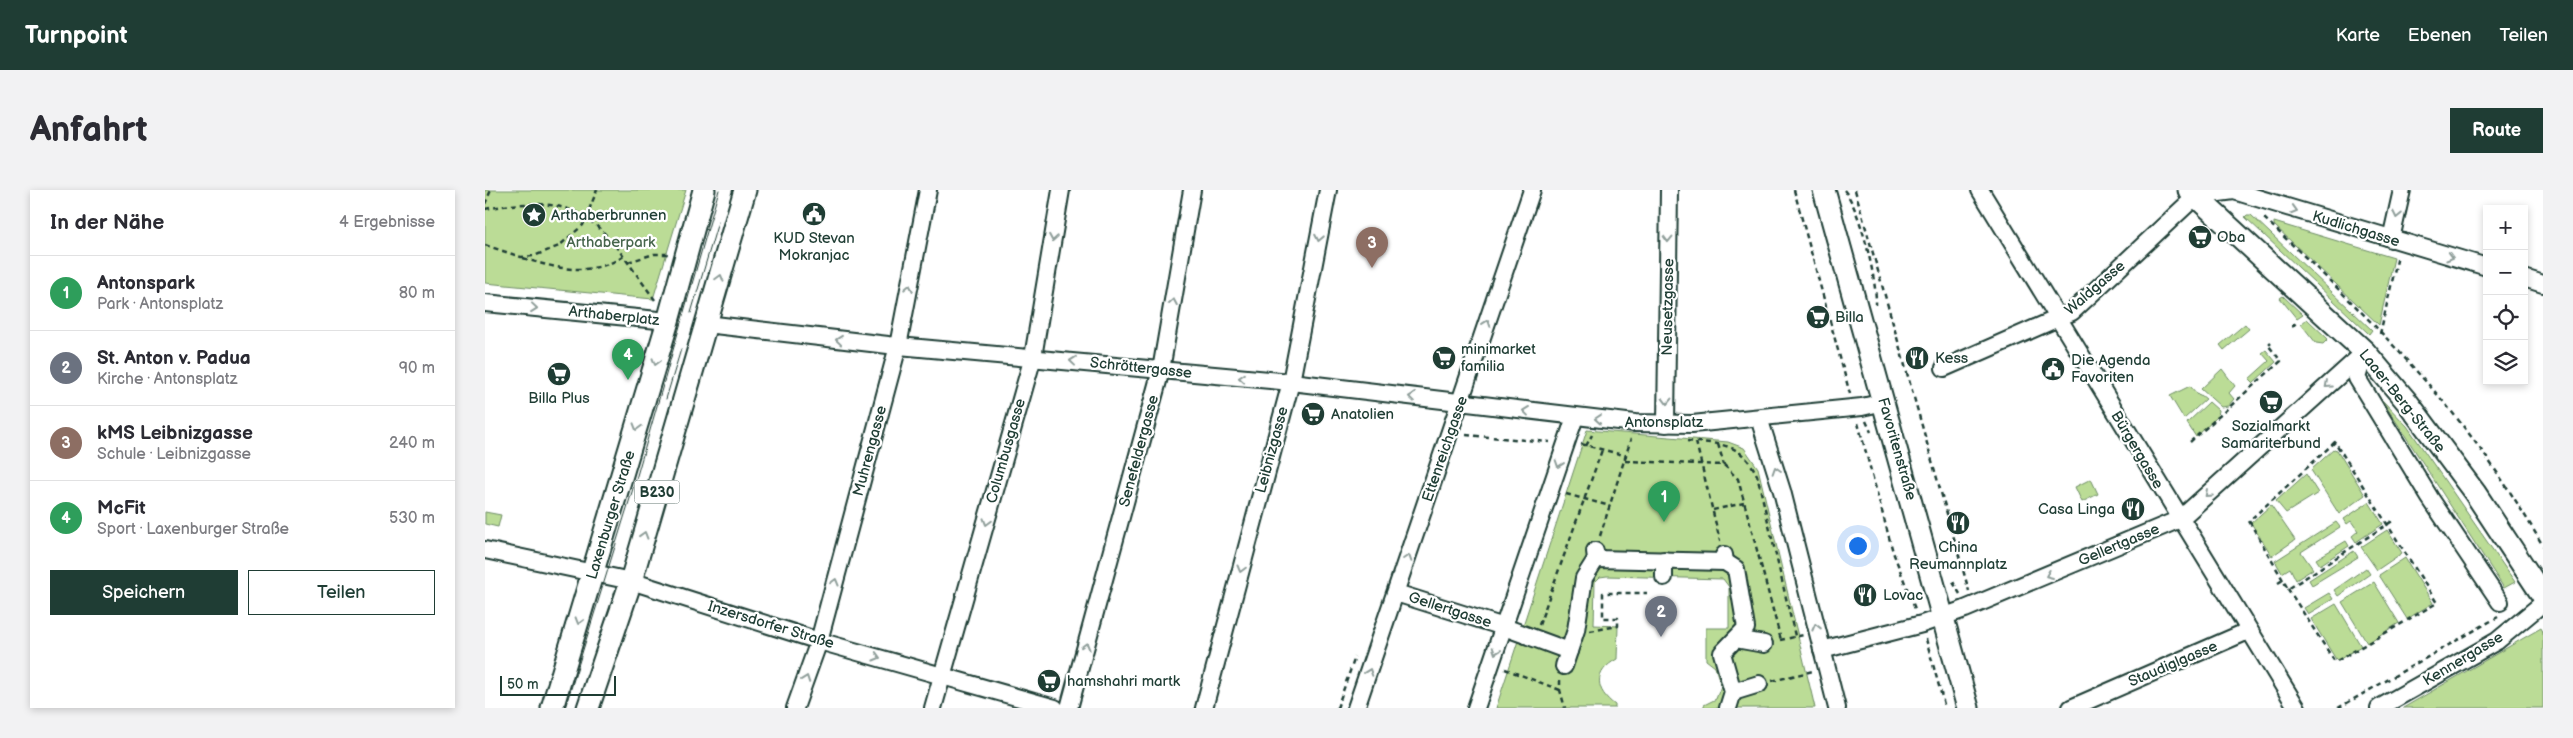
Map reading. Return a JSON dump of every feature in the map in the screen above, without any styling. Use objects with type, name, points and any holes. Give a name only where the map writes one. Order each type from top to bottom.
[{"type":"main road","name":"Arthaberplatz","points":[[668,321],[703,190]]},
{"type":"main road","name":"B230","points":[[588,708],[631,581],[745,190]]},
{"type":"main road","name":"Favoritenstraße","points":[[1824,190],[1969,708]]},
{"type":"main road","name":"Laaer-Berg-Straße","points":[[2194,192],[2365,352],[2409,403],[2475,493],[2543,596]]},
{"type":"main road","name":"Laxenburger Straße","points":[[552,708],[594,574],[668,321]]},
{"type":"street","name":"Muhrengasse","points":[[795,708],[819,641],[898,346],[928,190]]},
{"type":"street","name":"Columbusgasse","points":[[933,708],[944,676],[1033,357],[1061,190]]},
{"type":"street","name":"Senefeldergasse","points":[[1069,708],[1161,370],[1192,190]]},
{"type":"street","name":"Leibnizgasse","points":[[1203,708],[1291,382],[1329,190]]},
{"type":"street","name":"Ettenreichgasse","points":[[1356,708],[1397,593],[1532,190]]},
{"type":"street","name":"Neusetzgasse","points":[[1666,424],[1669,190]]},
{"type":"street","name":"Bürgergasse","points":[[1980,190],[2248,631],[2297,708]]},
{"type":"street","points":[[2396,241],[2402,190]]},
{"type":"street","name":"Kudlichgasse","points":[[2194,192],[2234,191],[2483,266]]},
{"type":"street","name":"Waldgasse","points":[[1944,368],[2058,320],[2072,312],[2194,192]]},
{"type":"street","points":[[2528,279],[2543,284]]},
{"type":"street","name":"Arthaberplatz","points":[[485,303],[668,321]]},
{"type":"street","name":"Schröttergasse","points":[[706,324],[898,346],[1291,382],[1575,417]]},
{"type":"street","points":[[2365,352],[2357,378],[2425,489],[2502,608]]},
{"type":"street","name":"Gellertgasse","points":[[1822,650],[1922,624],[1965,610],[2180,519],[2365,352]]},
{"type":"street","points":[[1837,708],[1783,491],[1759,418],[1854,408],[1883,402]]},
{"type":"street","name":"Antonsplatz","points":[[1575,417],[1666,424],[1692,424],[1759,418]]},
{"type":"street","points":[[1477,708],[1575,417]]},
{"type":"street","name":"Inzersdorfer Straße","points":[[485,550],[631,581],[819,641],[1055,708]]},
{"type":"street","points":[[1566,658],[1576,630],[1584,578],[1596,555],[1664,560],[1724,558],[1736,569],[1746,628],[1722,653],[1733,692],[1728,708]]},
{"type":"street","points":[[1663,577],[1664,560]]},
{"type":"street","name":"Gellertgasse","points":[[1397,593],[1504,627],[1537,631],[1566,658]]},
{"type":"street","name":"Kennergasse","points":[[2379,708],[2497,641],[2543,603]]},
{"type":"street","name":"Staudiglgasse","points":[[2071,708],[2248,631]]},
{"type":"street","points":[[1736,639],[1764,644]]},
{"type":"street","points":[[1733,692],[1759,684]]},
{"type":"path","points":[[485,204],[491,190]]},
{"type":"path","points":[[521,257],[534,256],[559,246],[574,235],[587,217],[597,190]]},
{"type":"path","points":[[1794,190],[1893,552],[1922,624],[1945,708]]},
{"type":"path","points":[[1844,190],[1854,206],[1876,286],[1877,314]]},
{"type":"path","points":[[1855,190],[1970,595],[1965,610]]},
{"type":"path","points":[[485,209],[521,202],[548,203],[563,206],[587,217],[607,234],[657,303]]},
{"type":"path","points":[[2365,352],[2377,341],[2380,334],[2396,241]]},
{"type":"path","points":[[485,245],[553,268],[576,270],[601,267],[624,256]]},
{"type":"path","points":[[628,262],[654,254],[675,254]]},
{"type":"path","points":[[2292,327],[2297,323]]},
{"type":"path","points":[[2190,442],[2281,361],[2268,345],[2271,342]]},
{"type":"path","points":[[1453,424],[1467,436],[1566,443],[1627,456]]},
{"type":"path","points":[[1692,424],[1724,558]]},
{"type":"path","points":[[1586,446],[1591,434],[1599,435]]},
{"type":"path","points":[[1596,555],[1627,456],[1631,437],[1623,436]]},
{"type":"path","points":[[1678,441],[1717,444],[1739,450],[1751,462],[1757,475],[1795,636]]},
{"type":"path","points":[[2335,442],[2388,524],[2437,603],[2335,662],[2288,589],[2249,521],[2335,442]]},
{"type":"path","points":[[1717,444],[1724,465],[1737,479],[1781,640]]},
{"type":"path","points":[[1537,631],[1602,450]]},
{"type":"path","points":[[1625,461],[1724,465]]},
{"type":"path","points":[[1563,493],[1610,506]]},
{"type":"path","points":[[1713,510],[1744,503]]},
{"type":"path","points":[[2288,589],[2394,520]]},
{"type":"path","points":[[1751,560],[1759,558]]},
{"type":"path","points":[[2278,584],[2283,580]]},
{"type":"path","points":[[1576,630],[1597,631],[1618,626],[1618,618],[1603,618],[1603,593],[1647,593]]},
{"type":"path","points":[[2338,708],[2502,608]]},
{"type":"path","points":[[1533,621],[1537,631]]},
{"type":"path","points":[[1537,631],[1547,626]]},
{"type":"path","points":[[1764,644],[1817,632]]},
{"type":"path","points":[[1565,708],[1559,690],[1566,658]]},
{"type":"path","points":[[1491,664],[1559,690]]},
{"type":"path","points":[[1759,684],[1827,667]]},
{"type":"green space","name":"Arthaberpark","points":[[485,190],[686,190],[653,299],[485,283]]},
{"type":"green space","points":[[2251,215],[2372,330],[2369,334],[2245,217]]},
{"type":"green space","points":[[2274,222],[2394,258],[2379,325],[2274,225]]},
{"type":"green space","points":[[2283,296],[2303,315],[2297,319],[2280,298]]},
{"type":"green space","points":[[2307,319],[2328,339],[2323,344],[2316,343],[2301,324]]},
{"type":"green space","points":[[2245,324],[2249,329],[2224,350],[2220,345]]},
{"type":"green space","points":[[2266,350],[2276,362],[2253,383],[2249,379],[2269,361],[2262,353]]},
{"type":"green space","points":[[2222,369],[2235,386],[2229,393],[2234,399],[2228,406],[2221,407],[2201,389]]},
{"type":"green space","points":[[2190,386],[2199,396],[2201,395],[2206,399],[2184,419],[2170,396]]},
{"type":"green space","points":[[2382,400],[2407,426],[2515,582],[2504,588]]},
{"type":"green space","points":[[2209,402],[2218,410],[2217,417],[2196,437],[2187,423]]},
{"type":"green space","points":[[1587,430],[1728,442],[1744,448],[1758,468],[1815,708],[1704,708],[1704,705],[1716,699],[1721,686],[1715,667],[1706,660],[1706,628],[1729,628],[1729,587],[1723,579],[1607,576],[1600,577],[1595,582],[1594,625],[1618,626],[1617,659],[1604,670],[1599,681],[1603,693],[1615,705],[1615,708],[1496,708]]},
{"type":"green space","points":[[2334,449],[2337,450],[2365,495],[2339,514],[2311,470]]},
{"type":"green space","points":[[2306,474],[2318,493],[2286,513],[2276,501]]},
{"type":"green space","points":[[2091,479],[2098,494],[2082,502],[2075,487]]},
{"type":"green space","points":[[2369,502],[2383,524],[2356,542],[2352,536],[2358,531],[2351,521],[2347,524],[2344,519]]},
{"type":"green space","points":[[2271,505],[2295,540],[2272,556],[2251,523]]},
{"type":"green space","points":[[485,512],[501,515],[498,527],[485,524]]},
{"type":"green space","points":[[2336,522],[2340,527],[2301,552],[2313,569],[2296,580],[2290,568],[2282,573],[2275,561]]},
{"type":"green space","points":[[2387,530],[2402,553],[2377,570],[2361,547]]},
{"type":"green space","points":[[2346,541],[2349,546],[2320,565],[2316,559]]},
{"type":"green space","points":[[2354,551],[2358,557],[2312,585],[2309,580]]},
{"type":"green space","points":[[2405,558],[2433,603],[2407,619],[2379,575]]},
{"type":"green space","points":[[2366,568],[2370,574],[2338,596],[2334,590]]},
{"type":"green space","points":[[2374,582],[2399,623],[2367,643],[2342,602]]},
{"type":"green space","points":[[2329,593],[2333,599],[2308,614],[2304,608]]},
{"type":"green space","points":[[2336,604],[2361,646],[2337,661],[2311,619]]},
{"type":"green space","points":[[2541,628],[2543,632],[2543,708],[2403,708]]},
{"type":"tram line","points":[[565,708],[636,479],[719,190]]},
{"type":"tram line","points":[[691,313],[718,222]]},
{"type":"tram line","points":[[666,399],[681,349]]},
{"type":"place","name":"KUD Stevan Mokranjac","points":[[814,214]]},
{"type":"place","name":"Arthaberbrunnen","points":[[534,215]]},
{"type":"place","name":"Oba","points":[[2200,237]]},
{"type":"place","name":"kMS Leibnizgasse","points":[[1372,268]]},
{"type":"place","name":"Billa","points":[[1818,317]]},
{"type":"place","name":"minimarket familia","points":[[1444,358]]},
{"type":"place","name":"Kess","points":[[1917,358]]},
{"type":"place","name":"Die Agenda Favoriten","points":[[2053,369]]},
{"type":"place","name":"Billa Plus","points":[[559,374]]},
{"type":"place","name":"McFit","points":[[628,380]]},
{"type":"place","name":"Sozialmarkt Samariterbund","points":[[2271,402]]},
{"type":"place","name":"Anatolien","points":[[1313,414]]},
{"type":"place","name":"Casa Linga","points":[[2133,509]]},
{"type":"place","name":"Antonspark","points":[[1664,522]]},
{"type":"place","name":"China Reumannplatz","points":[[1958,523]]},
{"type":"place","name":"Lovac","points":[[1865,595]]},
{"type":"place","name":"St. Anton v. Padua","points":[[1661,637]]},
{"type":"place","name":"hamshahri martk","points":[[1049,681]]}]
